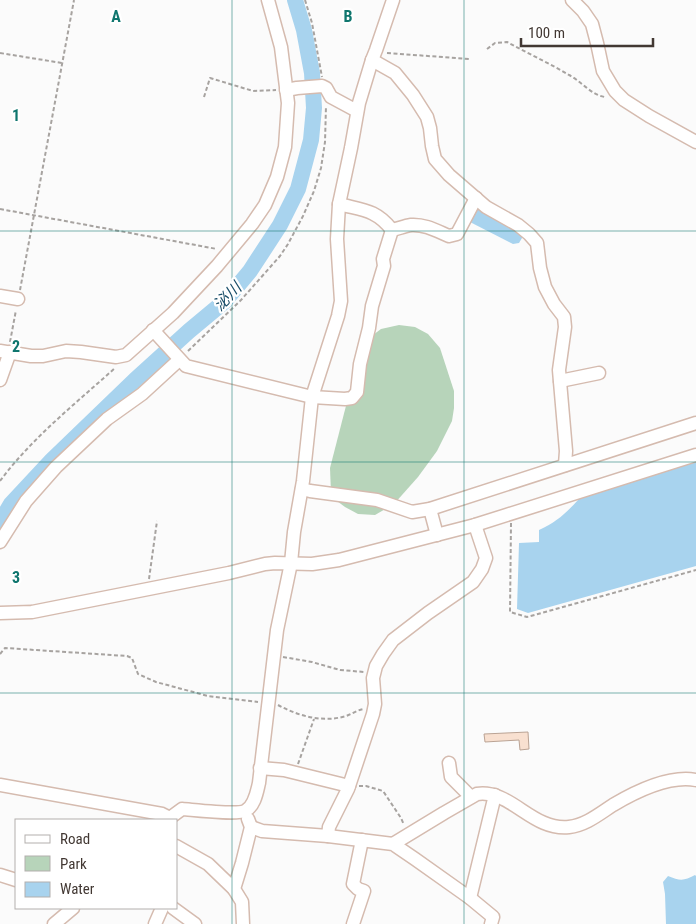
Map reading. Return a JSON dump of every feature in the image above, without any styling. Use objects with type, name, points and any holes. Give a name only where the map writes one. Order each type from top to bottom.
[{"type":"street","points":[[0,380],[5,351],[31,356],[44,356],[66,351],[121,356],[155,333],[203,282],[252,224],[265,205],[277,177],[285,148],[288,103],[292,89],[268,0]]},
{"type":"street","points":[[0,785],[162,814],[168,819],[182,809],[230,813],[245,811],[250,807],[256,796],[277,630],[291,563],[294,532],[302,489],[312,396],[338,316],[341,301],[337,240],[339,204],[358,103],[393,0]]},
{"type":"street","points":[[572,0],[592,24],[603,71],[615,91],[624,100],[649,116],[696,142]]},
{"type":"street","points":[[374,55],[396,73],[427,117],[435,159],[449,175],[486,207],[518,225],[537,243],[540,268],[546,287],[554,304],[564,317],[565,327],[559,370],[566,450],[565,465]]},
{"type":"street","points":[[292,89],[324,87],[331,97],[357,111]]},
{"type":"street","points":[[392,230],[418,225],[432,228],[449,236],[457,234],[476,198]]},
{"type":"street","points":[[339,204],[368,211],[380,218],[392,230]]},
{"type":"street","points":[[155,333],[186,366],[312,396],[352,398],[357,392],[360,364],[369,328],[372,306],[392,230]]},
{"type":"street","points":[[0,296],[18,299]]},
{"type":"street","points":[[0,542],[26,501],[56,467],[100,425],[142,394],[178,358]]},
{"type":"street","points":[[560,381],[599,373]]},
{"type":"street","points":[[302,489],[377,500],[412,512],[430,509],[696,423]]},
{"type":"street","points":[[0,612],[32,612],[265,564],[326,563],[475,525],[696,456]]},
{"type":"street","points":[[430,509],[436,535]]},
{"type":"street","points":[[328,836],[329,827],[349,786],[375,704],[373,678],[376,666],[382,654],[393,640],[473,582],[482,569],[486,558],[475,525]]},
{"type":"street","points":[[449,763],[451,777],[472,797]]},
{"type":"street","points":[[260,768],[284,770],[349,786]]},
{"type":"street","points":[[393,844],[472,797],[482,794],[495,795],[539,821],[554,826],[569,827],[588,821],[629,797],[654,786],[675,779],[689,778],[696,780]]},
{"type":"street","points":[[470,898],[495,795]]},
{"type":"street","points":[[234,889],[251,827],[245,811]]},
{"type":"street","points":[[251,827],[262,831],[328,836],[393,844],[470,898],[492,917],[491,924]]},
{"type":"street","points":[[353,924],[364,891],[358,889],[353,884],[362,840]]},
{"type":"street","points":[[178,847],[208,864],[234,889],[242,902],[244,924]]},
{"type":"street","points":[[0,875],[15,880]]},
{"type":"street","points":[[54,924],[72,909]]},
{"type":"street","points":[[155,924],[162,909]]},
{"type":"street","points":[[174,909],[195,924]]},
{"type":"path","points":[[5,351],[10,340],[74,0]]},
{"type":"path","points":[[178,358],[241,300],[280,256],[292,237],[314,190],[321,168],[325,142],[324,87],[312,24],[305,0]]},
{"type":"path","points":[[487,49],[494,43],[506,42],[571,76],[586,88],[601,96],[620,96]]},
{"type":"path","points":[[0,53],[62,64]]},
{"type":"path","points":[[374,55],[381,53],[469,59]]},
{"type":"path","points":[[204,97],[210,78],[253,91],[292,89]]},
{"type":"path","points":[[0,209],[230,251]]},
{"type":"path","points":[[0,481],[29,448],[73,405],[120,364],[121,356]]},
{"type":"path","points":[[512,513],[510,612],[527,617],[696,570]]},
{"type":"path","points":[[148,589],[157,521]]},
{"type":"path","points":[[0,654],[5,648],[126,656],[132,658],[138,674],[156,682],[208,696],[274,703],[315,718],[346,716],[375,704]]},
{"type":"path","points":[[274,655],[312,662],[340,670],[353,670],[374,675]]},
{"type":"path","points":[[296,773],[298,760],[315,718]]},
{"type":"path","points":[[349,786],[366,786],[383,791],[401,818],[408,835]]},
{"type":"green space","points":[[399,325],[415,327],[428,334],[440,348],[454,391],[452,421],[437,451],[418,477],[394,504],[375,515],[358,514],[337,501],[331,493],[330,468],[357,363],[369,338],[381,329]]},
{"type":"water","points":[[479,205],[525,233],[519,243],[513,244],[468,221]]},
{"type":"water","points":[[696,461],[696,566],[528,613],[517,609],[519,543],[539,542],[539,530],[561,517],[579,499]]},
{"type":"water","points":[[695,875],[696,924],[666,924],[663,882],[668,876],[682,880]]},
{"type":"building","points":[[528,732],[529,749],[520,750],[519,740],[485,742],[484,734]]},
{"type":"waterway","name":"泌川","points":[[0,522],[11,504],[52,460],[135,380],[225,301],[250,271],[280,225],[298,189],[311,140],[314,108],[312,73],[304,30],[295,0]]}]
